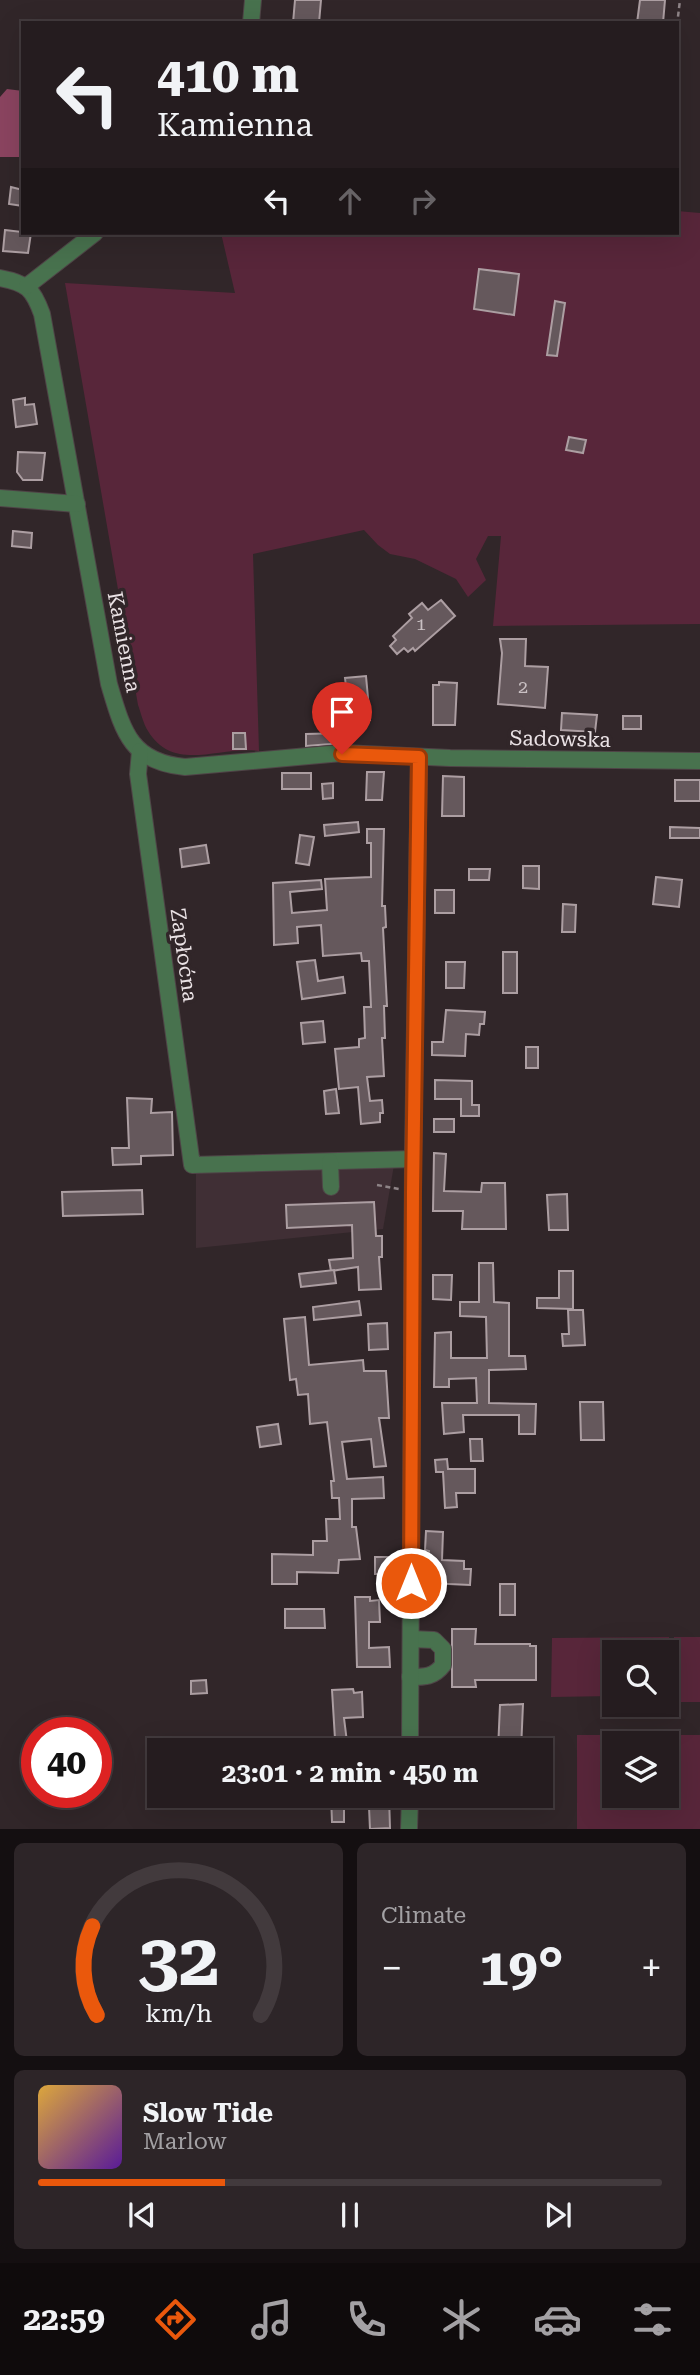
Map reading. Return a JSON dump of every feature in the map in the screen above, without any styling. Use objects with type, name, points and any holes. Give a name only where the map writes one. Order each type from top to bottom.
[{"type":"street","points":[[251,21],[253,0]]},
{"type":"street","points":[[0,278],[18,281],[27,286],[92,235]]},
{"type":"street","name":"Kamienna","points":[[27,286],[37,300],[41,314],[109,684],[126,732],[140,751]]},
{"type":"street","points":[[0,498],[77,504]]},
{"type":"street","points":[[140,751],[149,759],[164,765],[185,767],[321,754],[419,757],[413,1159],[410,1738]]},
{"type":"street","name":"Zapłoćna","points":[[140,751],[138,774],[192,1165],[330,1162]]},
{"type":"street","name":"Sadowska","points":[[419,757],[700,761]]},
{"type":"street","points":[[331,1186],[330,1162],[413,1159]]},
{"type":"street","points":[[411,1639],[434,1640],[443,1649],[443,1665],[436,1674],[411,1677]]},
{"type":"street","points":[[409,1829],[410,1808]]},
{"type":"path","points":[[677,21],[680,0]]},
{"type":"path","points":[[377,1185],[413,1192]]},
{"type":"shaded area","points":[[7,89],[21,91],[21,157],[0,157],[0,97]]},
{"type":"shaded area","points":[[679,211],[700,213],[700,624],[493,626],[501,536],[488,536],[476,559],[486,580],[468,597],[456,579],[415,559],[390,554],[364,530],[253,554],[259,751],[184,755],[159,744],[146,728],[138,705],[65,283],[235,293],[221,235],[679,235]]},
{"type":"shaded area","points":[[394,1165],[383,1229],[196,1248],[196,1173]]},
{"type":"shaded area","points":[[669,1637],[669,1640],[602,1640],[602,1696],[551,1697],[552,1638]]},
{"type":"shaded area","points":[[674,1637],[700,1637],[700,1702],[679,1702],[679,1640],[674,1640]]},
{"type":"shaded area","points":[[577,1735],[602,1735],[602,1808],[679,1808],[679,1735],[700,1735],[700,1829],[577,1829]]},
{"type":"building","points":[[295,0],[321,0],[319,21],[293,21]]},
{"type":"building","points":[[640,0],[665,0],[663,21],[637,21]]},
{"type":"building","points":[[11,187],[21,190],[21,206],[9,204]]},
{"type":"building","points":[[5,230],[31,235],[28,253],[3,251]]},
{"type":"building","points":[[479,269],[519,274],[514,315],[474,309]]},
{"type":"building","points":[[555,301],[565,303],[557,356],[547,355]]},
{"type":"building","points":[[25,398],[25,405],[34,404],[37,424],[16,427],[13,400]]},
{"type":"building","points":[[569,437],[586,440],[583,453],[566,450]]},
{"type":"building","points":[[18,452],[45,453],[42,480],[23,480],[17,472]]},
{"type":"building","points":[[13,531],[32,533],[31,548],[12,546]]},
{"type":"building","points":[[441,600],[455,616],[415,651],[413,648],[408,652],[404,648],[397,654],[390,646],[396,640],[393,636],[412,618],[409,614],[422,603],[428,610]]},
{"type":"building","points":[[500,639],[526,639],[525,666],[548,667],[545,708],[498,704],[502,653]]},
{"type":"building","points":[[366,676],[370,720],[350,722],[345,678]]},
{"type":"building","points":[[439,682],[457,683],[455,725],[433,725],[433,685],[439,685]]},
{"type":"building","points":[[562,713],[597,715],[595,732],[561,730]]},
{"type":"building","points":[[623,716],[641,716],[641,729],[623,729]]},
{"type":"building","points":[[233,733],[245,733],[246,749],[233,749]]},
{"type":"building","points":[[343,733],[343,743],[306,746],[306,734]]},
{"type":"building","points":[[367,772],[384,772],[382,800],[366,800]]},
{"type":"building","points":[[282,773],[311,773],[311,789],[282,789]]},
{"type":"building","points":[[443,776],[464,777],[464,816],[442,816]]},
{"type":"building","points":[[675,780],[700,780],[700,801],[675,801]]},
{"type":"building","points":[[333,783],[333,798],[323,799],[322,784]]},
{"type":"building","points":[[358,822],[359,832],[325,836],[324,825]]},
{"type":"building","points":[[670,827],[700,828],[700,838],[670,838]]},
{"type":"building","points":[[367,829],[384,829],[382,906],[385,906],[386,927],[383,928],[387,1006],[384,1006],[385,1038],[382,1038],[384,1076],[367,1077],[370,1101],[382,1100],[383,1113],[380,1113],[380,1122],[361,1124],[358,1087],[339,1089],[335,1049],[359,1047],[359,1039],[365,1038],[364,1007],[371,1007],[369,961],[362,961],[361,953],[323,956],[321,925],[297,927],[298,943],[274,945],[273,883],[321,880],[322,889],[290,892],[292,913],[327,910],[325,879],[371,877],[371,843],[367,843]]},
{"type":"building","points":[[300,835],[314,837],[309,865],[296,863]]},
{"type":"building","points":[[206,845],[209,863],[182,867],[180,849]]},
{"type":"building","points":[[523,866],[539,866],[539,889],[523,888]]},
{"type":"building","points":[[469,869],[490,869],[489,880],[469,880]]},
{"type":"building","points":[[656,877],[682,880],[679,907],[653,904]]},
{"type":"building","points":[[435,890],[454,890],[454,913],[435,913]]},
{"type":"building","points":[[563,904],[576,905],[575,932],[562,932]]},
{"type":"building","points":[[503,952],[517,952],[517,993],[503,993]]},
{"type":"building","points":[[315,960],[318,981],[343,977],[345,993],[302,999],[297,962]]},
{"type":"building","points":[[446,962],[465,962],[464,988],[446,988]]},
{"type":"building","points":[[446,1010],[485,1012],[479,1035],[466,1034],[465,1056],[432,1055],[432,1042],[443,1042]]},
{"type":"building","points":[[323,1021],[325,1042],[303,1044],[301,1023]]},
{"type":"building","points":[[526,1047],[538,1047],[538,1068],[526,1068]]},
{"type":"building","points":[[435,1080],[472,1081],[472,1105],[479,1105],[479,1116],[461,1116],[461,1099],[435,1099]]},
{"type":"building","points":[[336,1089],[339,1113],[326,1114],[324,1091]]},
{"type":"building","points":[[127,1098],[152,1099],[151,1113],[172,1112],[173,1155],[141,1156],[141,1164],[113,1165],[112,1148],[129,1148]]},
{"type":"building","points":[[434,1119],[454,1119],[454,1132],[434,1132]]},
{"type":"building","points":[[434,1153],[446,1154],[444,1191],[481,1192],[482,1183],[505,1183],[506,1229],[462,1229],[463,1211],[433,1211]]},
{"type":"building","points":[[142,1190],[143,1214],[63,1216],[62,1192]]},
{"type":"building","points":[[567,1194],[568,1230],[549,1230],[547,1195]]},
{"type":"building","points":[[374,1202],[376,1236],[382,1236],[382,1257],[379,1257],[381,1289],[359,1290],[358,1267],[331,1271],[329,1260],[353,1258],[352,1225],[287,1228],[286,1205]]},
{"type":"building","points":[[479,1263],[493,1263],[494,1302],[509,1303],[509,1356],[525,1356],[526,1369],[489,1370],[489,1403],[536,1404],[535,1434],[519,1434],[519,1415],[463,1415],[464,1432],[444,1434],[442,1403],[477,1403],[476,1378],[449,1379],[449,1387],[434,1387],[435,1333],[451,1332],[451,1358],[487,1358],[486,1317],[460,1316],[460,1302],[479,1302]]},
{"type":"building","points":[[334,1270],[336,1283],[301,1287],[299,1274]]},
{"type":"building","points":[[559,1271],[573,1271],[573,1309],[537,1308],[537,1298],[559,1298]]},
{"type":"building","points":[[433,1275],[452,1275],[451,1300],[433,1299]]},
{"type":"building","points":[[359,1301],[361,1315],[314,1320],[313,1307]]},
{"type":"building","points":[[568,1310],[583,1310],[585,1345],[563,1346],[562,1334],[569,1334]]},
{"type":"building","points":[[305,1317],[309,1365],[363,1360],[364,1371],[386,1371],[389,1418],[379,1418],[386,1466],[374,1467],[371,1439],[342,1442],[347,1479],[383,1477],[384,1498],[352,1499],[352,1527],[356,1527],[360,1559],[339,1560],[338,1573],[297,1572],[297,1584],[272,1584],[272,1554],[313,1555],[313,1541],[327,1541],[326,1519],[340,1519],[339,1498],[332,1498],[331,1481],[334,1481],[327,1422],[310,1424],[308,1394],[298,1395],[296,1379],[290,1380],[284,1319]]},
{"type":"building","points":[[387,1323],[388,1349],[369,1350],[368,1324]]},
{"type":"building","points":[[580,1402],[603,1402],[604,1440],[581,1440]]},
{"type":"building","points":[[278,1424],[281,1444],[260,1447],[257,1427]]},
{"type":"building","points":[[470,1439],[482,1439],[483,1461],[471,1461]]},
{"type":"building","points":[[447,1459],[448,1469],[475,1469],[475,1493],[456,1493],[457,1507],[445,1508],[443,1472],[436,1472],[435,1460]]},
{"type":"building","points":[[426,1531],[443,1532],[442,1560],[464,1561],[464,1569],[471,1569],[470,1585],[427,1583],[429,1551],[425,1550]]},
{"type":"building","points":[[375,1557],[390,1557],[391,1574],[375,1574]]},
{"type":"building","points":[[500,1584],[515,1584],[515,1615],[500,1615]]},
{"type":"building","points":[[355,1597],[370,1597],[370,1601],[379,1600],[380,1622],[369,1622],[369,1648],[389,1647],[390,1667],[357,1667]]},
{"type":"building","points":[[285,1609],[324,1609],[325,1628],[285,1628]]},
{"type":"building","points":[[452,1629],[476,1629],[475,1644],[536,1646],[536,1680],[475,1680],[476,1687],[452,1687]]},
{"type":"building","points":[[206,1680],[207,1693],[191,1694],[191,1681]]},
{"type":"building","points":[[353,1689],[354,1693],[362,1692],[363,1717],[344,1718],[346,1738],[335,1738],[332,1690]]},
{"type":"building","points":[[523,1704],[522,1738],[499,1738],[500,1705]]},
{"type":"building","points":[[331,1808],[344,1808],[344,1822],[332,1822]]},
{"type":"building","points":[[369,1808],[389,1808],[390,1828],[370,1829]]},
{"type":"route","points":[[342,754],[419,757],[411,1583]]}]
